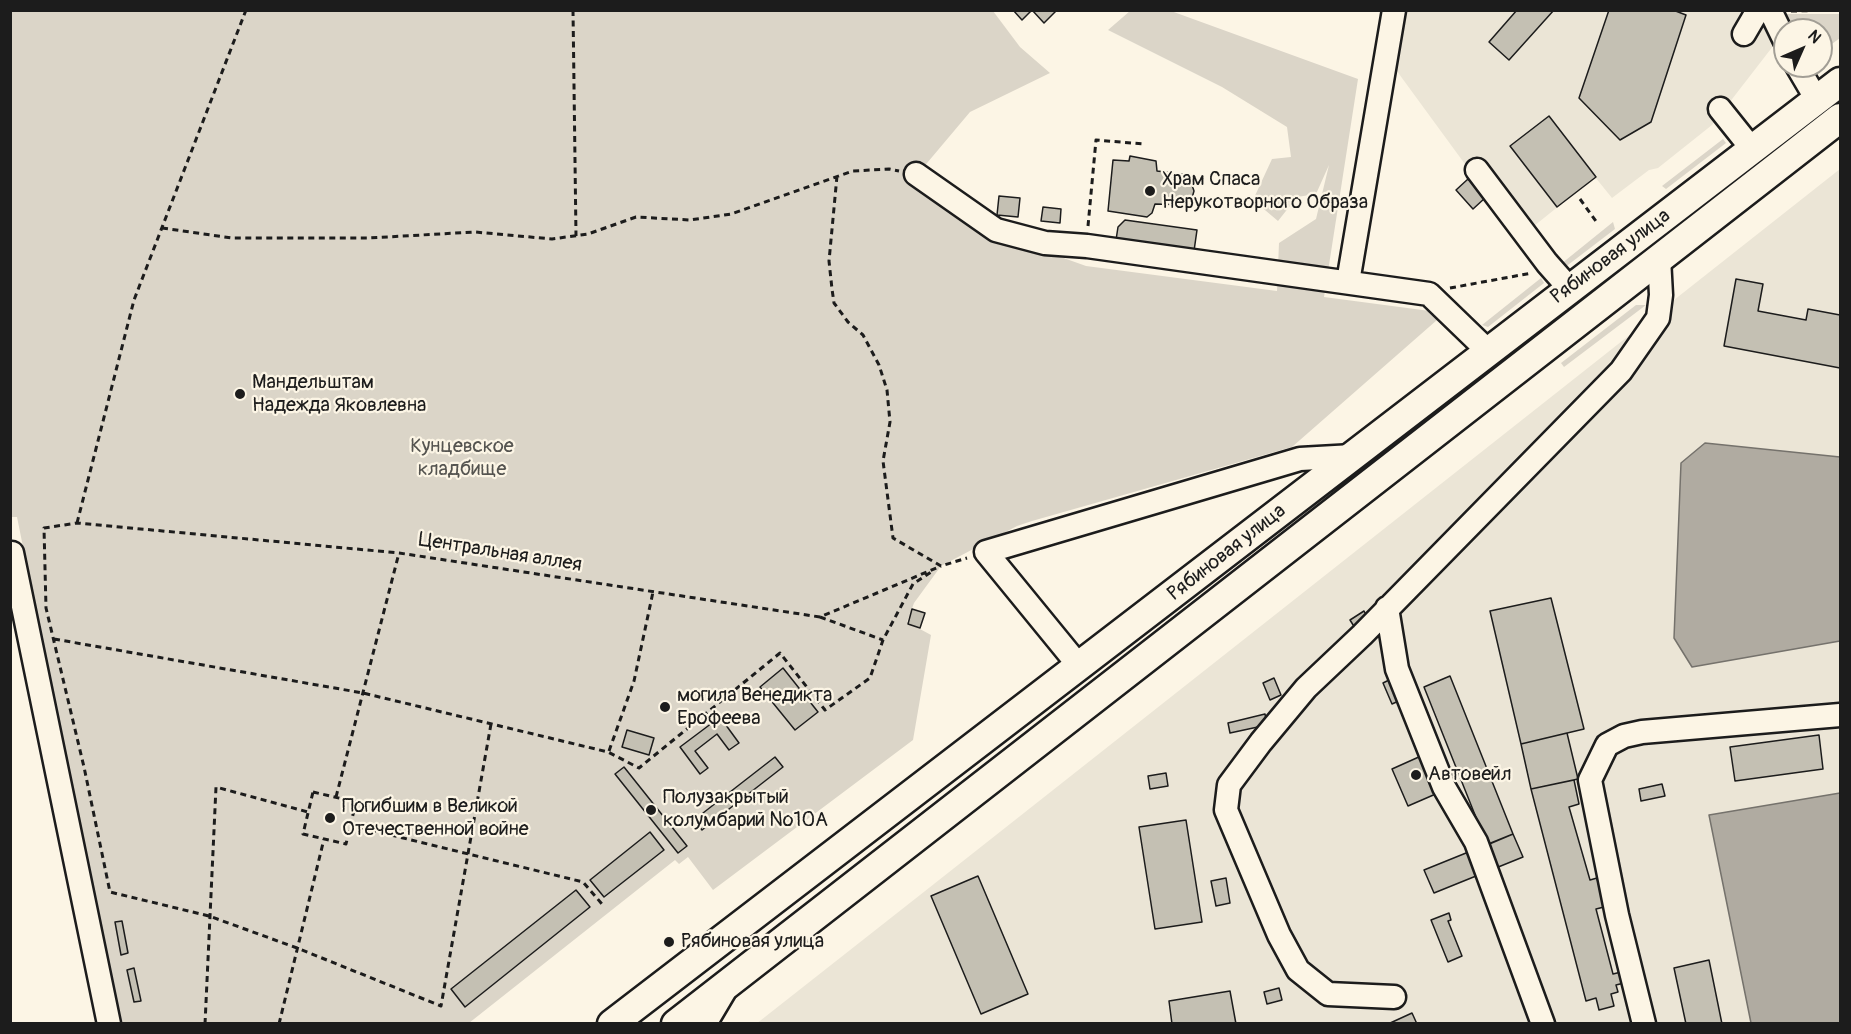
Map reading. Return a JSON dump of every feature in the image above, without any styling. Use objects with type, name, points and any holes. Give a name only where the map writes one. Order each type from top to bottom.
[{"type":"main road","name":"Рябиновая улица","points":[[612,1023],[1080,667],[1840,82]]},
{"type":"main road","name":"Рябиновая улица","points":[[676,1023],[1840,118]]},
{"type":"street","points":[[1348,282],[1394,10]]},
{"type":"street","points":[[1744,34],[1767,11]]},
{"type":"street","points":[[1804,78],[1817,100]]},
{"type":"street","points":[[1720,109],[1752,149]]},
{"type":"street","points":[[1477,170],[1547,263],[1570,289]]},
{"type":"street","points":[[915,174],[996,230],[1045,243],[1087,246],[1429,294],[1488,351]]},
{"type":"street","points":[[1394,997],[1328,994],[1298,970],[1279,935],[1226,810],[1229,785],[1306,688],[1362,635],[1621,371],[1658,318],[1661,295],[1659,258]]},
{"type":"street","points":[[1080,667],[986,552],[1300,459],[1353,456]]},
{"type":"street","points":[[12,553],[109,1023]]},
{"type":"street","points":[[1387,608],[1397,669],[1444,787],[1476,842],[1543,1023]]},
{"type":"street","points":[[1644,1023],[1617,915],[1590,780],[1606,745],[1624,736],[1642,732],[1840,715]]},
{"type":"street","points":[[705,1023],[730,981]]},
{"type":"path","points":[[77,523],[134,300],[246,10]]},
{"type":"path","points":[[573,10],[576,236]]},
{"type":"path","points":[[1767,11],[1840,10]]},
{"type":"path","points":[[1088,225],[1096,140],[1144,144]]},
{"type":"path","points":[[162,228],[232,238],[368,237],[475,232],[552,239],[588,234],[636,217],[690,220],[731,214],[852,171],[889,169],[915,174]]},
{"type":"path","points":[[837,176],[830,261],[834,303],[848,322],[862,335],[879,365],[887,390],[890,422],[884,460],[893,538],[940,566]]},
{"type":"path","points":[[1580,199],[1598,224]]},
{"type":"path","points":[[1429,294],[1463,284],[1537,273]]},
{"type":"path","name":"Центральная аллея","points":[[54,639],[46,608],[44,528],[77,523],[399,554],[820,616],[883,640]]},
{"type":"path","points":[[820,616],[940,566],[986,552]]},
{"type":"path","points":[[336,797],[399,554]]},
{"type":"path","points":[[491,724],[441,1006],[297,948],[209,916],[110,892],[54,639],[363,693],[608,752],[639,768],[780,653],[825,710],[870,678],[883,640],[913,584],[940,566]]},
{"type":"path","points":[[608,752],[634,681],[653,591]]},
{"type":"path","points":[[205,1023],[216,787],[308,812]]},
{"type":"path","points":[[313,792],[356,802],[346,844],[303,834],[308,812],[313,792]]},
{"type":"path","points":[[350,825],[583,882],[602,904]]},
{"type":"path","points":[[279,1023],[324,839]]},
{"type":"shaded area","points":[[1403,11],[1749,11],[1766,19],[1773,33],[1773,46],[1712,125],[1658,168],[1649,170],[1612,198],[1595,177],[1519,238],[1391,63]]},
{"type":"shaded area","points":[[1840,169],[1840,1023],[756,1024],[920,895]]},
{"type":"shaded area","points":[[1705,443],[1840,457],[1840,641],[1692,667],[1674,638],[1681,463]]},
{"type":"shaded area","points":[[1840,793],[1840,1023],[1751,1023],[1709,815]]},
{"type":"green space","name":"Кунцевское кладбище","points":[[10,11],[993,11],[1020,47],[1050,73],[970,112],[922,169],[1044,251],[1086,266],[1277,291],[1279,243],[1316,219],[1329,165],[1316,194],[1297,197],[1278,221],[1253,200],[1272,159],[1291,157],[1287,127],[1222,87],[1108,30],[1130,11],[1171,11],[1358,79],[1324,297],[1445,313],[1292,447],[1017,526],[941,566],[914,603],[907,622],[931,635],[913,740],[713,890],[688,857],[679,864],[675,860],[469,1023],[119,1023],[17,517],[11,517]]},
{"type":"green space","points":[[1781,14],[1840,14],[1840,38],[1833,43],[1833,18],[1784,18]]},
{"type":"green space","points":[[1723,139],[1726,143],[1666,189],[1662,186]]},
{"type":"green space","points":[[1613,222],[1615,229],[1564,268],[1561,264]]},
{"type":"green space","points":[[1541,278],[1544,283],[1488,327],[1482,325]]},
{"type":"green space","points":[[1636,305],[1646,305],[1564,367],[1561,363]]},
{"type":"building","points":[[1013,10],[1032,10],[1022,20]]},
{"type":"building","points":[[1032,10],[1057,10],[1044,23]]},
{"type":"building","points":[[1517,10],[1554,10],[1509,60],[1489,42]]},
{"type":"building","points":[[1609,10],[1673,10],[1686,15],[1651,122],[1620,140],[1579,98]]},
{"type":"building","points":[[1549,116],[1596,177],[1557,207],[1510,146]]},
{"type":"building","points":[[1130,156],[1156,161],[1157,171],[1190,175],[1195,180],[1192,185],[1194,191],[1190,205],[1155,204],[1152,213],[1147,217],[1108,211],[1113,160],[1129,161]]},
{"type":"building","points":[[1468,179],[1485,198],[1473,209],[1456,190]]},
{"type":"building","points":[[999,196],[1020,198],[1018,217],[997,215]]},
{"type":"building","points":[[1043,207],[1061,209],[1060,223],[1041,221]]},
{"type":"building","points":[[1125,220],[1197,230],[1194,251],[1116,240],[1118,227]]},
{"type":"building","points":[[1736,279],[1763,284],[1758,311],[1806,320],[1808,309],[1840,315],[1840,368],[1724,346]]},
{"type":"building","points":[[1551,598],[1584,729],[1521,744],[1490,611]]},
{"type":"building","points":[[912,609],[925,613],[920,628],[908,624]]},
{"type":"building","points":[[1364,611],[1369,620],[1355,628],[1350,620]]},
{"type":"building","points":[[783,668],[818,712],[795,730],[760,687]]},
{"type":"building","points":[[1450,676],[1513,834],[1487,845],[1424,687]]},
{"type":"building","points":[[1274,678],[1281,695],[1270,700],[1263,683]]},
{"type":"building","points":[[1391,679],[1401,700],[1392,704],[1383,683]]},
{"type":"building","points":[[1265,714],[1267,725],[1230,733],[1228,723]]},
{"type":"building","points":[[720,717],[739,743],[729,750],[717,734],[695,751],[708,768],[700,774],[680,747]]},
{"type":"building","points":[[627,730],[654,738],[649,755],[622,747]]},
{"type":"building","points":[[1567,733],[1578,779],[1531,789],[1521,744]]},
{"type":"building","points":[[1819,735],[1823,769],[1735,781],[1730,747]]},
{"type":"building","points":[[1421,756],[1438,793],[1408,806],[1392,769]]},
{"type":"building","points":[[775,757],[783,767],[702,830],[694,820]]},
{"type":"building","name":"Полузакрытый колумбарий №10А","points":[[624,767],[687,846],[678,853],[615,774]]},
{"type":"building","points":[[1166,773],[1168,786],[1150,789],[1148,776]]},
{"type":"building","points":[[1574,780],[1579,804],[1569,807],[1590,880],[1597,878],[1604,907],[1596,909],[1613,974],[1621,972],[1624,983],[1616,985],[1618,992],[1611,994],[1614,1006],[1599,1010],[1596,998],[1586,1001],[1531,789]]},
{"type":"building","points":[[1662,784],[1665,796],[1641,801],[1639,789]]},
{"type":"building","points":[[1186,820],[1202,922],[1155,929],[1139,827]]},
{"type":"building","points":[[650,832],[664,850],[604,897],[590,880]]},
{"type":"building","points":[[1513,834],[1523,857],[1434,893],[1424,870]]},
{"type":"building","points":[[978,876],[1028,994],[981,1014],[931,896]]},
{"type":"building","points":[[1226,878],[1230,903],[1216,906],[1211,881]]},
{"type":"building","points":[[576,890],[590,907],[465,1007],[451,989]]},
{"type":"building","points":[[1449,913],[1451,920],[1448,921],[1462,956],[1448,962],[1431,920]]},
{"type":"building","points":[[122,921],[128,953],[121,955],[115,922]]},
{"type":"building","points":[[1709,960],[1722,1024],[1686,1024],[1674,968]]},
{"type":"building","points":[[134,968],[141,1001],[134,1002],[127,970]]},
{"type":"building","points":[[1279,988],[1282,1000],[1267,1004],[1264,992]]},
{"type":"building","points":[[1230,991],[1236,1024],[1172,1024],[1169,1001]]},
{"type":"building","points":[[1412,1013],[1417,1024],[1388,1024]]},
{"type":"place","name":"Храм Спаса Нерукотворного Образа","points":[[1150,191]]},
{"type":"place","name":"Мандельштам Надежда Яковлевна","points":[[240,394]]},
{"type":"place","name":"могила Венедикта Ерофеева","points":[[665,707]]},
{"type":"place","name":"Автовейл","points":[[1416,775]]},
{"type":"place","name":"Полузакрытый колумбарий №10А","points":[[651,810]]},
{"type":"place","name":"Погибшим в Великой Отечественной войне","points":[[330,818]]},
{"type":"place","name":"Рябиновая улица","points":[[669,942]]}]
